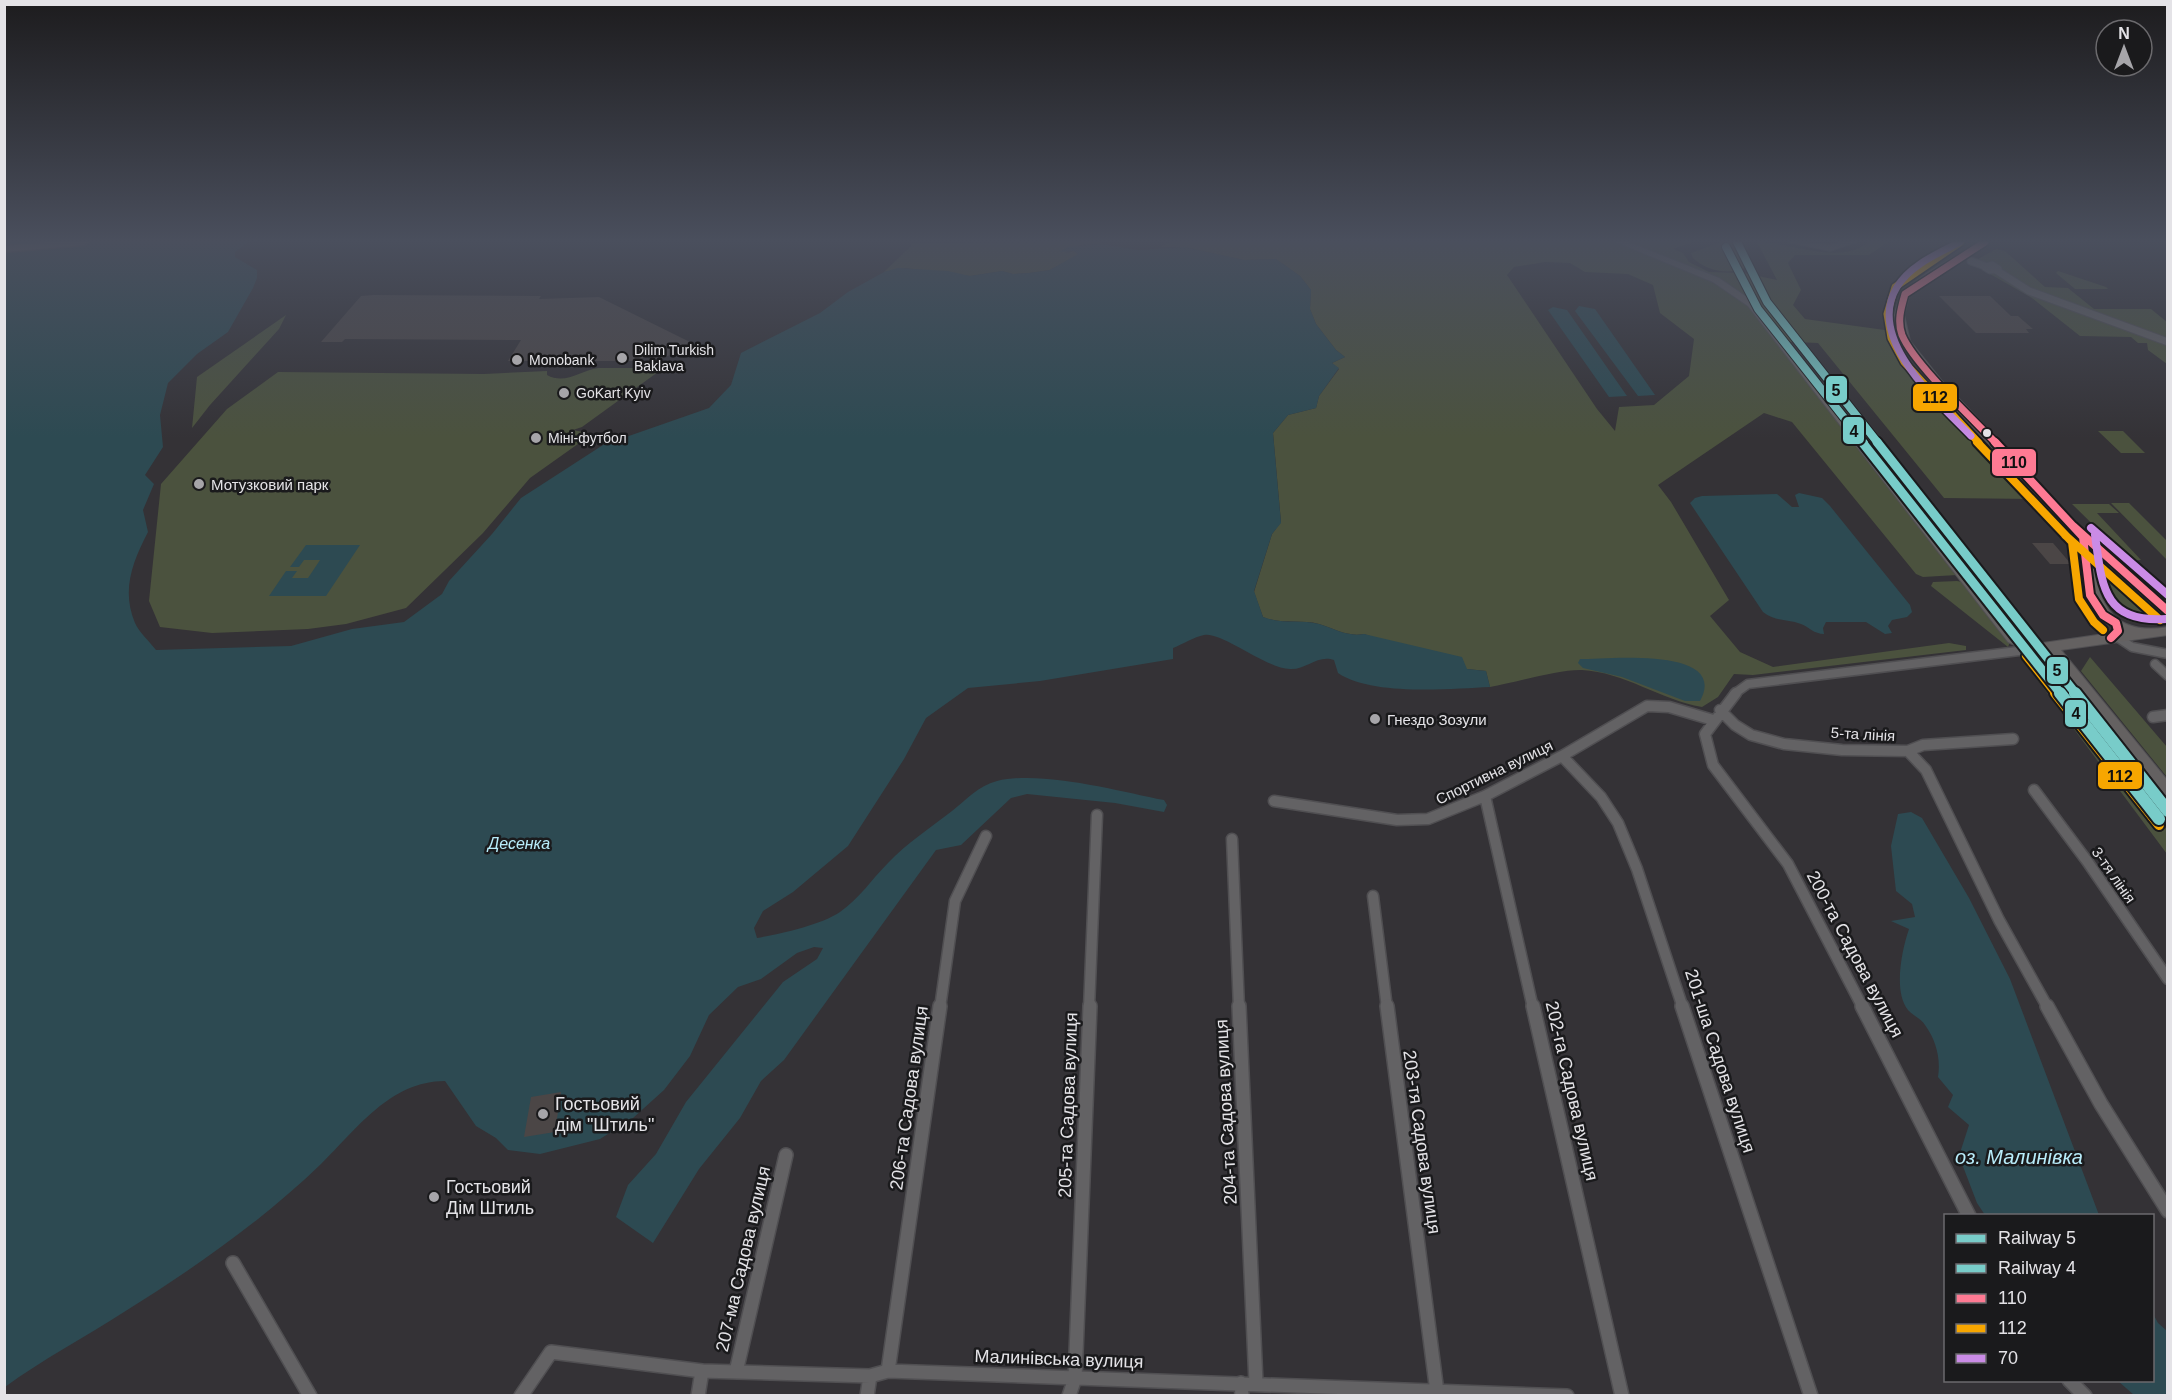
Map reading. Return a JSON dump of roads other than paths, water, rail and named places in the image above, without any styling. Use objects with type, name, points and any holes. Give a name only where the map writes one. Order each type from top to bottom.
[{"type":"main road","points":[[1754,307],[2013,639],[2035,649],[2168,818]]},
{"type":"main road","points":[[1901,307],[1899,315],[1902,334],[1914,355],[1938,383],[2083,537],[2168,611]]},
{"type":"main road","points":[[2083,537],[2090,595],[2096,607],[2116,623],[2148,632]]},
{"type":"main road","points":[[2088,569],[2104,566],[2125,572]]},
{"type":"main road","points":[[2114,638],[2118,630],[2116,623]]},
{"type":"main road","points":[[2035,649],[2168,631]]},
{"type":"main road","points":[[2052,646],[2168,792]]},
{"type":"street","points":[[2074,307],[2168,342]]},
{"type":"street","points":[[2114,638],[2132,647],[2168,654]]},
{"type":"street","points":[[1713,720],[1734,694],[1748,684],[2035,649]]},
{"type":"street","points":[[2155,664],[2168,676]]},
{"type":"street","name":"Спортивна вулиця","points":[[1274,801],[1413,821],[1428,819],[1485,796],[1562,756],[1647,706],[1669,706],[1713,720]]},
{"type":"street","name":"5-та лінія","points":[[1720,711],[1735,725],[1751,735],[1784,744],[1842,750],[1908,751],[1923,745],[2013,739]]},
{"type":"street","points":[[2153,717],[2168,715]]},
{"type":"street","name":"200-та Садова вулиця","points":[[1713,720],[1705,734],[1704,741],[1712,761],[1737,801],[1777,847],[1809,902],[1968,1214]]},
{"type":"street","points":[[1908,751],[1926,770],[2004,929],[2101,1104],[2168,1211]]},
{"type":"street","name":"201-ша Садова вулиця","points":[[1562,756],[1601,797],[1618,823],[1637,869],[1811,1395]]},
{"type":"street","name":"3-тя лінія","points":[[2034,790],[2087,861],[2168,979]]},
{"type":"street","name":"202-га Садова вулиця","points":[[1485,796],[1622,1395]]},
{"type":"street","name":"205-та Садова вулиця","points":[[1069,1395],[1075,1378],[1097,815]]},
{"type":"street","name":"206-та Садова вулиця","points":[[888,1371],[955,901],[986,836]]},
{"type":"street","name":"204-та Садова вулиця","points":[[1232,839],[1256,1383]]},
{"type":"street","name":"203-тя Садова вулиця","points":[[1373,896],[1437,1392]]},
{"type":"street","name":"207-ма Садова вулиця","points":[[736,1372],[786,1155]]},
{"type":"street","points":[[233,1263],[310,1395]]},
{"type":"street","name":"Малинівська вулиця","points":[[521,1395],[551,1352],[702,1371],[870,1376],[888,1371],[1075,1378],[1241,1389],[1256,1383],[1437,1392],[1567,1395]]},
{"type":"street","points":[[698,1395],[702,1371]]},
{"type":"street","points":[[867,1395],[870,1376]]},
{"type":"street","points":[[2071,1382],[2085,1395]]},
{"type":"water","name":"Десенка","points":[[5,307],[242,307],[228,332],[197,354],[168,383],[160,415],[163,447],[145,475],[154,484],[143,510],[148,532],[134,565],[129,587],[131,611],[135,623],[156,650],[291,646],[352,629],[404,622],[442,594],[449,581],[521,498],[603,445],[709,408],[731,385],[741,353],[828,307],[1310,307],[1316,324],[1336,350],[1345,357],[1332,363],[1339,368],[1319,396],[1316,408],[1288,415],[1273,433],[1281,523],[1272,534],[1254,591],[1263,617],[1278,621],[1319,624],[1347,633],[1364,634],[1462,657],[1467,669],[1486,671],[1490,687],[1411,689],[1370,685],[1338,673],[1334,660],[1317,660],[1296,669],[1290,669],[1268,663],[1221,638],[1204,635],[1173,648],[1173,659],[1040,681],[968,688],[926,718],[904,759],[848,846],[793,892],[763,911],[754,928],[757,938],[811,925],[840,912],[854,901],[888,863],[911,842],[990,783],[1015,778],[1036,778],[1080,783],[1164,800],[1167,805],[1164,812],[1115,803],[1027,794],[1011,798],[961,845],[936,850],[784,1060],[761,1081],[740,1118],[699,1169],[653,1243],[616,1217],[628,1185],[656,1154],[686,1102],[783,982],[817,959],[823,948],[814,947],[797,953],[761,979],[738,987],[709,1015],[690,1056],[664,1090],[633,1118],[600,1139],[540,1154],[508,1150],[496,1138],[476,1126],[445,1081],[425,1083],[407,1089],[376,1109],[321,1164],[251,1225],[150,1296],[5,1387]]},
{"type":"water","points":[[1555,307],[1567,310],[1627,396],[1609,397],[1548,310]]},
{"type":"water","points":[[1578,307],[1595,309],[1655,395],[1638,396],[1575,311]]},
{"type":"water","points":[[1799,493],[1822,498],[1830,506],[1910,605],[1912,612],[1907,617],[1892,620],[1888,626],[1892,633],[1885,634],[1866,622],[1826,622],[1823,628],[1824,634],[1820,634],[1801,624],[1777,619],[1763,612],[1690,503],[1702,496],[1777,494],[1792,507],[1799,507],[1795,495]]},
{"type":"water","points":[[306,545],[360,545],[326,596],[269,596],[286,571],[297,571],[292,578],[308,578],[320,560],[304,560],[299,567],[290,567]]},
{"type":"water","points":[[1580,659],[1661,659],[1698,671],[1705,683],[1700,701],[1685,701],[1622,677],[1583,668],[1578,663]]},
{"type":"water","name":"оз. Малинівка","points":[[1911,812],[1922,818],[1969,898],[2010,979],[2099,1214],[1984,1214],[1977,1203],[1959,1156],[1969,1125],[1948,1107],[1953,1095],[1938,1077],[1939,1063],[1935,1043],[1923,1023],[1908,1010],[1901,993],[1900,970],[1909,929],[1891,921],[1915,917],[1912,904],[1896,891],[1891,846],[1898,814]]},
{"type":"water","points":[[2154,1316],[2167,1331],[2167,1395],[2134,1395],[2119,1382],[2154,1382]]},
{"type":"rail line","name":"4","points":[[1757,307],[2159,819]]},
{"type":"rail line","name":"5","points":[[1771,307],[2168,811]]},
{"type":"place","name":"Dilim Turkish Baklava","points":[[622,358]]},
{"type":"place","name":"Monobank","points":[[517,360]]},
{"type":"place","name":"GoKart Kyiv","points":[[564,393]]},
{"type":"place","name":"Міні-футбол","points":[[536,438]]},
{"type":"place","name":"Мотузковий парк","points":[[199,484]]},
{"type":"place","name":"Гнездо Зозули","points":[[1375,719]]},
{"type":"place","name":"Гостьовий дім \"Штиль\"","points":[[543,1114]]},
{"type":"place","name":"Гостьовий Дім Штиль","points":[[434,1197]]}]
